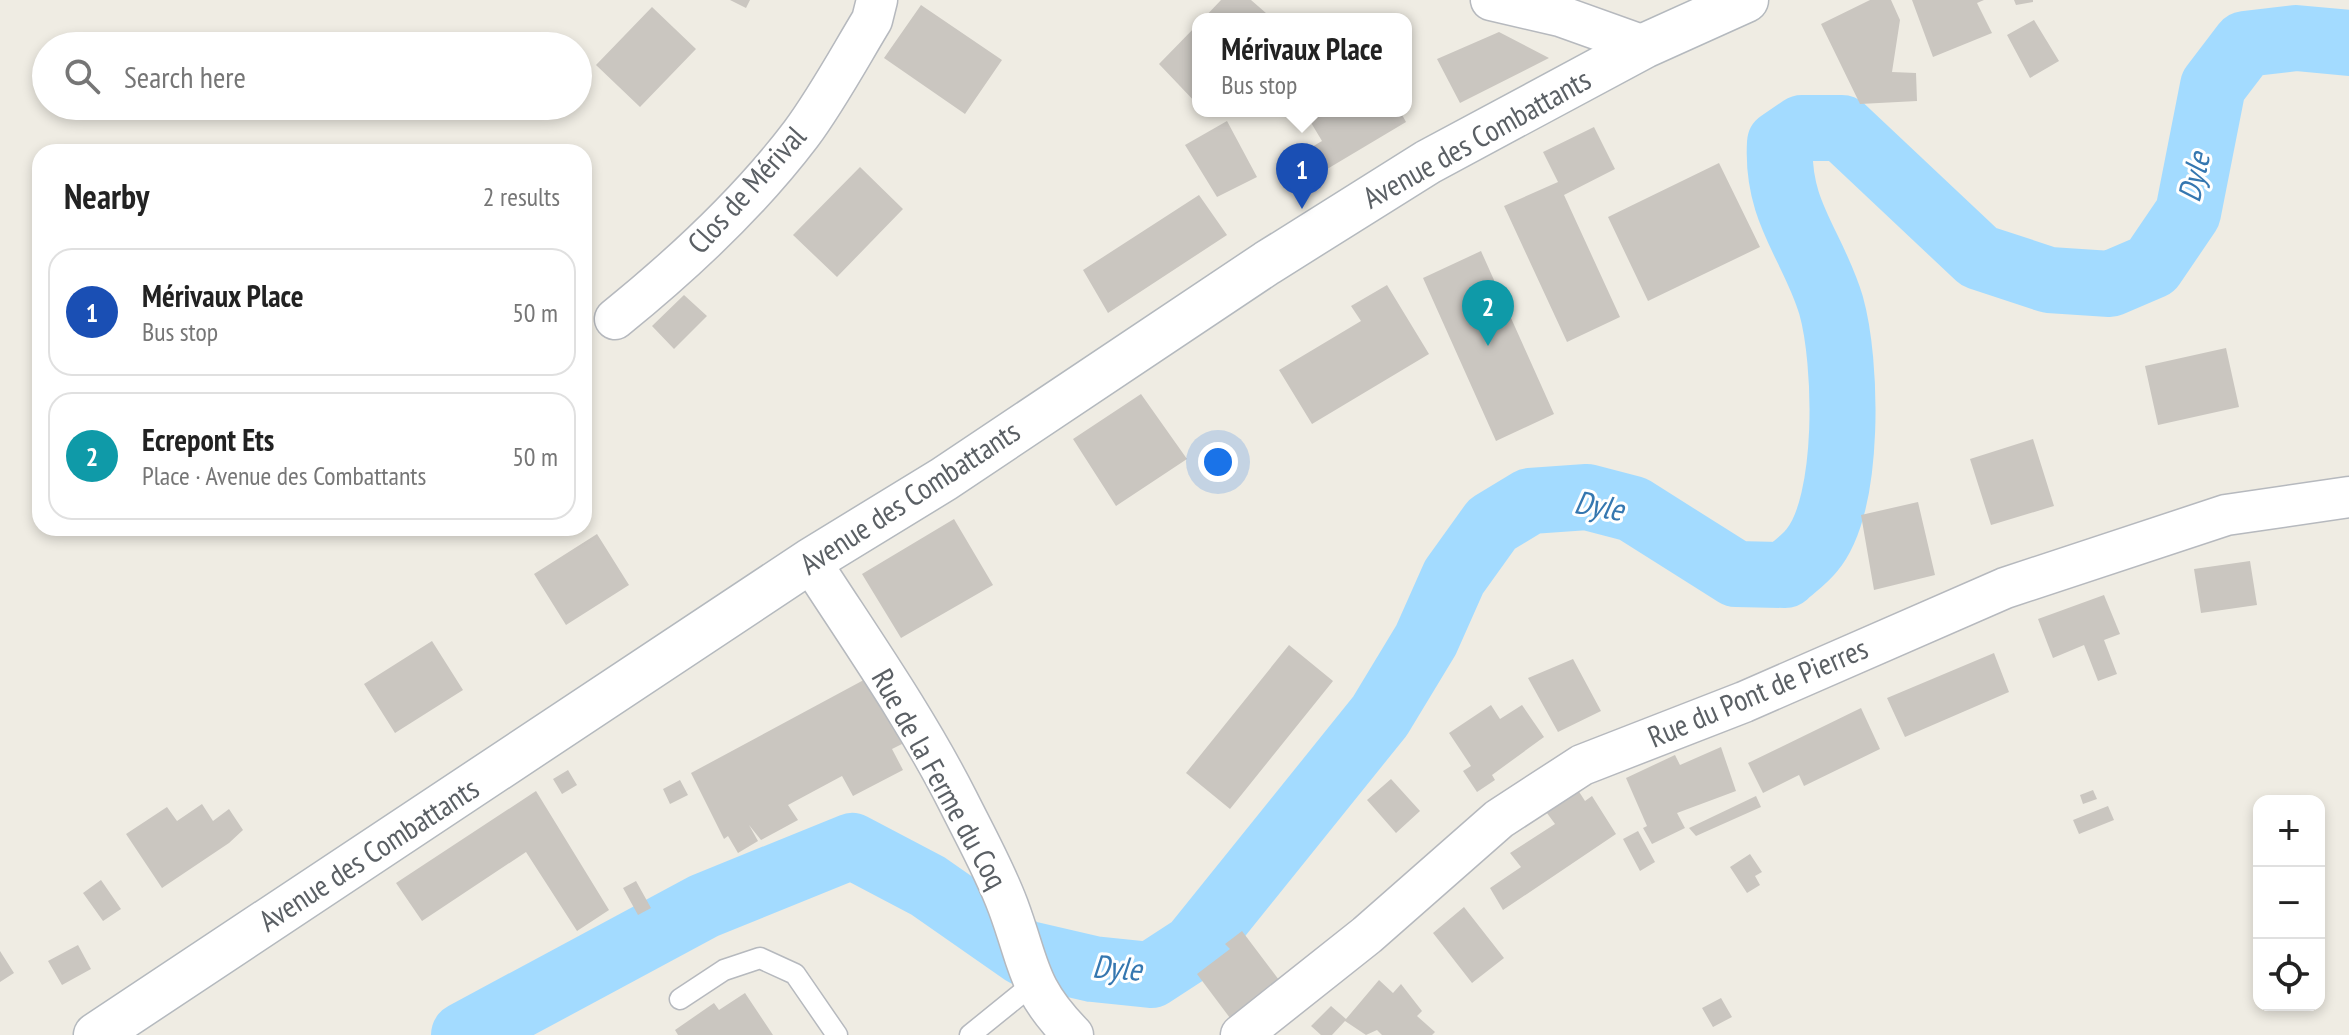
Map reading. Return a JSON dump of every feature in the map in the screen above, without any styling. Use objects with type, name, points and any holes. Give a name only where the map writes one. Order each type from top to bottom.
[{"type":"main road","name":"Avenue des Combattants","points":[[96,1035],[810,561],[944,479],[1267,263],[1428,162],[1644,46],[1746,0]]},
{"type":"street","name":"Clos de Mérival","points":[[615,319],[669,276],[757,188],[802,132],[872,20],[877,0]]},
{"type":"street","points":[[1491,0],[1560,16],[1644,46]]},
{"type":"street","name":"Rue du Pont de Pierres","points":[[1241,1035],[1367,935],[1499,819],[1582,765],[1744,702],[2005,588],[2226,515],[2349,497]]},
{"type":"street","name":"Rue de la Ferme du Coq","points":[[810,561],[895,692],[956,799],[1008,905],[1039,995]]},
{"type":"street","points":[[1039,995],[1073,1035]]},
{"type":"lane","points":[[680,999],[724,970],[760,958],[795,974],[837,1035]]},
{"type":"lane","points":[[970,1035],[1039,995]]},
{"type":"building","points":[[730,0],[750,0],[746,8]]},
{"type":"building","points":[[1221,0],[1251,0],[1266,13],[1209,13]]},
{"type":"building","points":[[1870,0],[1891,0],[1900,20],[1892,72],[1916,73],[1917,101],[1860,104],[1821,24]]},
{"type":"building","points":[[1912,0],[1984,0],[1977,3],[1992,33],[1933,57]]},
{"type":"building","points":[[2014,0],[2033,0],[2033,2],[2016,5]]},
{"type":"building","points":[[921,5],[1002,60],[965,114],[884,58]]},
{"type":"building","points":[[652,7],[696,49],[640,107],[596,65]]},
{"type":"building","points":[[2034,20],[2059,61],[2030,78],[2007,35]]},
{"type":"building","points":[[1192,30],[1192,99],[1159,64]]},
{"type":"building","points":[[1499,32],[1549,58],[1460,103],[1437,59]]},
{"type":"building","points":[[1317,117],[1403,117],[1406,122],[1297,187],[1283,164],[1322,141],[1310,121]]},
{"type":"building","points":[[1227,121],[1257,177],[1217,197],[1185,145]]},
{"type":"building","points":[[1594,127],[1615,169],[1564,195],[1620,317],[1567,342],[1504,206],[1558,182],[1543,152]]},
{"type":"building","points":[[1719,163],[1760,247],[1648,301],[1608,217]]},
{"type":"building","points":[[860,167],[903,209],[837,277],[793,235]]},
{"type":"building","points":[[1199,195],[1227,235],[1108,313],[1083,270]]},
{"type":"building","points":[[1481,251],[1554,414],[1496,441],[1423,278]]},
{"type":"building","points":[[1387,285],[1429,354],[1312,424],[1279,370],[1361,321],[1351,306]]},
{"type":"building","points":[[684,295],[707,316],[674,349],[652,326]]},
{"type":"building","points":[[2226,348],[2239,407],[2158,425],[2145,366]]},
{"type":"building","points":[[1141,394],[1187,459],[1116,506],[1073,439]]},
{"type":"building","points":[[2033,439],[2054,506],[1991,525],[1970,459]]},
{"type":"building","points":[[1918,502],[1935,575],[1874,590],[1861,515]]},
{"type":"building","points":[[954,519],[993,585],[901,638],[862,574]]},
{"type":"building","points":[[597,534],[629,585],[566,625],[534,574]]},
{"type":"building","points":[[2250,561],[2257,605],[2201,613],[2194,569]]},
{"type":"building","points":[[2104,595],[2120,634],[2104,640],[2117,674],[2098,681],[2084,645],[2053,658],[2038,619]]},
{"type":"building","points":[[432,641],[463,690],[395,733],[364,684]]},
{"type":"building","points":[[1289,645],[1333,681],[1230,809],[1186,773]]},
{"type":"building","points":[[1994,653],[2009,692],[1905,737],[1887,698]]},
{"type":"building","points":[[1573,659],[1601,711],[1558,732],[1528,678]]},
{"type":"building","points":[[873,675],[908,741],[892,749],[903,770],[853,796],[842,776],[788,805],[798,820],[761,840],[749,825],[758,841],[738,853],[728,836],[724,839],[691,773]]},
{"type":"building","points":[[1491,705],[1500,719],[1522,705],[1544,737],[1492,775],[1495,780],[1477,792],[1463,771],[1471,766],[1449,733]]},
{"type":"building","points":[[1861,708],[1880,749],[1804,786],[1799,775],[1763,793],[1748,763]]},
{"type":"building","points":[[1721,747],[1736,791],[1677,813],[1685,828],[1652,844],[1643,828],[1647,826],[1626,778],[1675,755],[1680,765]]},
{"type":"building","points":[[568,770],[577,785],[562,794],[553,779]]},
{"type":"building","points":[[1391,779],[1420,811],[1396,833],[1367,800]]},
{"type":"building","points":[[680,780],[688,795],[670,804],[663,789]]},
{"type":"building","points":[[1576,787],[1585,801],[1592,796],[1616,834],[1503,910],[1490,888],[1521,867],[1510,853],[1555,824],[1544,809]]},
{"type":"building","points":[[2093,790],[2097,799],[2083,804],[2080,795]]},
{"type":"building","points":[[536,791],[609,910],[577,931],[526,852],[422,921],[396,883]]},
{"type":"building","points":[[1756,796],[1761,807],[1696,836],[1689,828]]},
{"type":"building","points":[[202,804],[213,821],[229,809],[243,830],[229,843],[162,888],[126,834],[167,807],[177,821]]},
{"type":"building","points":[[2108,806],[2114,820],[2079,834],[2073,820]]},
{"type":"building","points":[[1638,831],[1655,862],[1640,871],[1623,839]]},
{"type":"building","points":[[1750,854],[1762,872],[1755,876],[1760,885],[1747,893],[1730,867]]},
{"type":"building","points":[[101,880],[121,909],[103,921],[83,893]]},
{"type":"building","points":[[636,881],[651,908],[638,915],[623,888]]},
{"type":"building","points":[[1464,907],[1504,958],[1472,983],[1433,933]]},
{"type":"building","points":[[1242,931],[1282,984],[1233,1022],[1197,974],[1230,949],[1225,944]]},
{"type":"building","points":[[78,945],[91,969],[62,985],[48,961]]},
{"type":"building","points":[[0,951],[14,973],[0,982]]},
{"type":"building","points":[[1379,980],[1393,993],[1401,984],[1422,1011],[1417,1016],[1435,1032],[1432,1035],[1382,1035],[1377,1030],[1366,1035],[1345,1021],[1332,1035],[1321,1035],[1311,1026],[1331,1006],[1346,1019]]},
{"type":"building","points":[[745,993],[773,1035],[678,1035],[675,1030],[714,1003],[719,1010]]},
{"type":"building","points":[[1721,998],[1732,1017],[1713,1027],[1702,1008]]},
{"type":"waterway","name":"Dyle","points":[[464,1035],[704,906],[852,846],[928,886],[1024,953],[1093,969],[1151,975],[1194,947],[1380,716],[1426,640],[1454,577],[1492,524],[1530,501],[1587,497],[1633,509],[1736,574],[1785,575],[1812,550],[1825,528],[1834,500],[1839,467],[1842,431],[1840,360],[1831,305],[1784,189],[1780,143],[1802,128],[1842,128],[1979,257],[2049,280],[2110,284],[2152,266],[2188,213],[2213,86],[2245,44],[2296,38],[2349,43]]},
{"type":"place","name":"Mérivaux Place","points":[[1302,209]]},
{"type":"place","name":"Ecrepont Ets","points":[[1488,346]]}]
